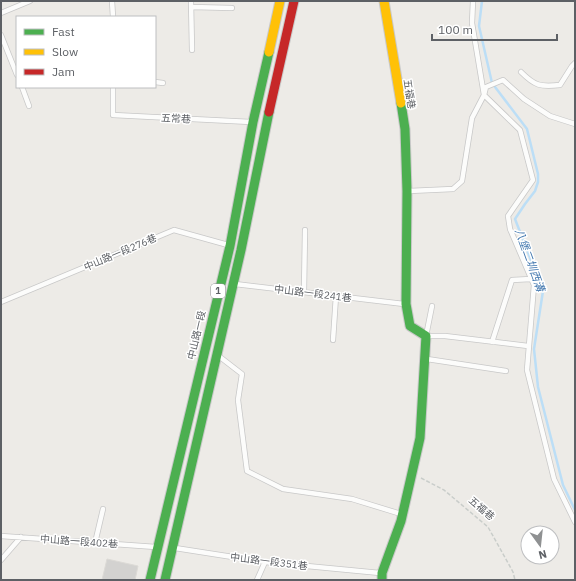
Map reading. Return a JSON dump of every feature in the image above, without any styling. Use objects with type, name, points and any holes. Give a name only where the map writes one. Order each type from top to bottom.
[{"type":"main road","name":"中山路一段","points":[[150,580],[220,282],[230,246],[253,122],[280,1]]},
{"type":"main road","name":"1","points":[[165,580],[241,250],[294,1]]},
{"type":"main road","name":"五福巷","points":[[384,1],[405,129],[407,191],[406,304],[410,326],[426,336]]},
{"type":"main road","points":[[382,577],[402,515],[420,438],[426,336]]},
{"type":"lane","points":[[1,13],[30,1]]},
{"type":"lane","points":[[112,1],[112,16]]},
{"type":"lane","points":[[473,1],[472,23],[484,94],[520,130],[533,180],[508,216],[510,229],[534,285],[527,370],[554,479],[575,522]]},
{"type":"lane","points":[[192,50],[191,4],[232,8]]},
{"type":"lane","points":[[1,36],[16,73]]},
{"type":"lane","points":[[521,72],[531,82],[547,86],[560,85],[575,63]]},
{"type":"lane","points":[[407,191],[453,189],[462,181],[472,118],[486,87],[503,80],[524,100],[550,116],[575,124]]},
{"type":"lane","points":[[156,82],[163,83]]},
{"type":"lane","points":[[22,88],[29,106]]},
{"type":"lane","name":"五常巷","points":[[113,88],[113,115],[253,122],[266,127]]},
{"type":"lane","name":"中山路一段276巷","points":[[1,302],[174,230],[241,250]]},
{"type":"lane","points":[[304,230],[304,292]]},
{"type":"lane","points":[[492,342],[512,280],[531,279]]},
{"type":"lane","name":"中山路一段241巷","points":[[220,282],[406,304]]},
{"type":"lane","points":[[333,340],[336,296]]},
{"type":"lane","points":[[432,306],[426,336],[445,336],[528,346]]},
{"type":"lane","points":[[217,355],[242,374],[238,400],[247,471],[283,489],[352,499],[402,515]]},
{"type":"lane","points":[[424,359],[506,371]]},
{"type":"lane","points":[[95,543],[103,509]]},
{"type":"lane","name":"中山路一段402巷","points":[[1,536],[158,547]]},
{"type":"lane","points":[[1,560],[21,537]]},
{"type":"lane","name":"中山路一段351巷","points":[[158,547],[382,577]]},
{"type":"lane","points":[[257,580],[265,562]]},
{"type":"path","name":"五福巷","points":[[412,473],[444,490],[488,527],[513,572],[515,580]]},
{"type":"building","points":[[107,559],[138,566],[135,580],[102,580]]},
{"type":"waterway","name":"八堡二圳西溝","points":[[482,1],[479,26],[492,83],[527,129],[538,174],[538,182],[535,191],[515,219],[543,291],[534,349],[538,387],[563,485],[575,510]]},
{"type":"traffic: fast","points":[[150,580],[230,246],[253,122],[269,52]]},
{"type":"traffic: fast","points":[[382,580],[382,573],[401,521],[420,438],[426,336],[410,326],[406,304],[407,191],[405,129],[401,103]]},
{"type":"traffic: fast","points":[[165,580],[241,250],[269,112]]},
{"type":"traffic: slow","points":[[269,52],[280,1]]},
{"type":"traffic: slow","points":[[384,1],[401,103]]},
{"type":"traffic: jam","points":[[269,112],[294,1]]}]
